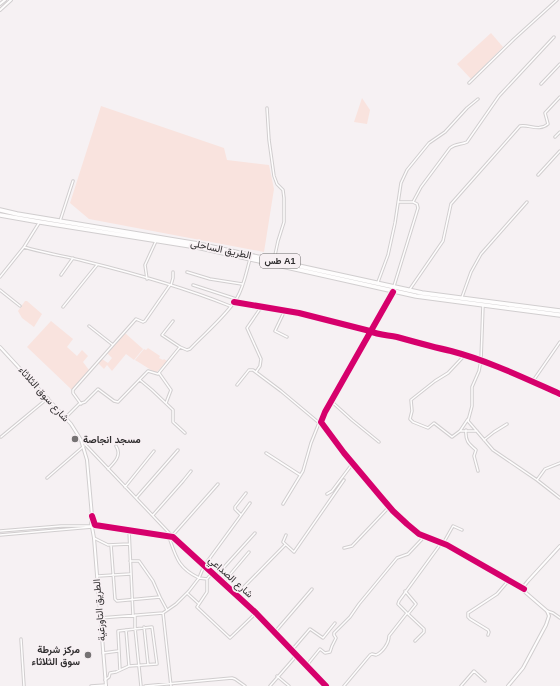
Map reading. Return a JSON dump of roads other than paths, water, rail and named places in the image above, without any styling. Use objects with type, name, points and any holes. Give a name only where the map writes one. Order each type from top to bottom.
[{"type":"highway","name":"الطريق الساحلى","points":[[0,210],[60,221],[80,227],[197,248],[344,281],[462,299],[560,311]]},
{"type":"highway","name":"الطريق الساحلى","points":[[0,215],[193,243],[345,276],[433,299],[560,315]]},
{"type":"highway","points":[[344,281],[345,276]]},
{"type":"street","points":[[0,4],[4,0]]},
{"type":"street","points":[[0,10],[11,0]]},
{"type":"street","points":[[469,83],[557,0]]},
{"type":"street","points":[[413,202],[450,148],[456,144],[467,142],[499,96],[554,37]]},
{"type":"street","points":[[541,84],[560,64]]},
{"type":"street","points":[[409,290],[444,241],[451,204],[520,126],[542,128],[548,124],[545,112],[560,97]]},
{"type":"street","points":[[377,284],[388,255],[402,180],[413,161],[429,143],[445,132],[467,108],[478,99]]},
{"type":"street","points":[[267,108],[274,176],[277,184],[284,190],[284,222],[274,260]]},
{"type":"street","points":[[556,137],[560,132]]},
{"type":"street","points":[[538,174],[560,151]]},
{"type":"street","points":[[60,221],[73,181]]},
{"type":"street","points":[[283,504],[304,468],[311,443],[323,416],[393,289],[418,208],[417,204],[413,202],[398,202]]},
{"type":"street","points":[[462,299],[471,272],[481,254],[527,202]]},
{"type":"street","points":[[0,277],[1,273],[24,247],[40,222]]},
{"type":"street","points":[[147,278],[145,265],[156,241]]},
{"type":"street","points":[[24,247],[73,258],[147,278],[230,306]]},
{"type":"street","points":[[61,275],[73,258]]},
{"type":"street","points":[[173,321],[162,335],[180,347],[187,350],[190,349],[223,316],[234,302],[243,284],[250,260]]},
{"type":"street","points":[[63,307],[97,265]]},
{"type":"street","points":[[82,404],[73,394],[73,390],[136,319],[142,322],[145,321],[170,285],[173,278],[173,272]]},
{"type":"street","points":[[187,272],[210,280],[243,284]]},
{"type":"street","points":[[193,284],[236,299]]},
{"type":"street","points":[[0,290],[20,306]]},
{"type":"street","points":[[234,302],[285,310],[326,319],[370,331],[375,334],[421,343],[481,360],[533,381],[560,394]]},
{"type":"street","points":[[465,356],[448,373],[413,398],[411,402],[412,411],[410,417],[412,422],[427,428],[434,423],[443,428],[451,437],[454,437],[468,419],[472,406],[472,387],[479,370],[481,360],[483,305]]},
{"type":"street","points":[[256,372],[260,366],[261,359],[247,328],[262,306]]},
{"type":"street","points":[[285,310],[275,331],[287,337]]},
{"type":"street","points":[[89,326],[113,345]]},
{"type":"street","points":[[533,381],[560,342]]},
{"type":"street","name":"شارع سوق الثلاثاء","points":[[0,347],[48,398],[81,440],[87,460],[93,526]]},
{"type":"street","points":[[65,418],[79,404],[85,402],[98,389],[114,401],[118,402],[148,371],[157,375],[180,347]]},
{"type":"street","points":[[237,385],[250,370],[256,372],[320,423],[390,507],[407,524],[425,536],[442,542],[524,589],[527,594],[547,611],[560,618]]},
{"type":"street","points":[[159,372],[171,390],[166,403]]},
{"type":"street","points":[[140,380],[173,411],[173,422],[185,433]]},
{"type":"street","points":[[1,437],[48,398]]},
{"type":"street","points":[[331,401],[379,442]]},
{"type":"street","points":[[468,419],[493,450],[537,480],[560,498]]},
{"type":"street","points":[[484,440],[507,424]]},
{"type":"street","points":[[466,430],[466,440],[476,450],[474,457],[478,471]]},
{"type":"street","points":[[460,431],[477,430]]},
{"type":"street","points":[[81,440],[173,537]]},
{"type":"street","points":[[47,478],[51,472],[84,446]]},
{"type":"street","points":[[108,469],[118,457],[119,450],[116,446]]},
{"type":"street","points":[[136,498],[178,450]]},
{"type":"street","points":[[125,487],[154,451]]},
{"type":"street","points":[[266,453],[300,476]]},
{"type":"street","points":[[537,480],[544,469],[560,462]]},
{"type":"street","points":[[327,494],[332,491],[353,463]]},
{"type":"street","points":[[153,515],[190,471]]},
{"type":"street","points":[[286,535],[283,541],[285,545],[294,552],[344,480]]},
{"type":"street","points":[[173,537],[218,484]]},
{"type":"street","points":[[241,515],[234,508],[246,493]]},
{"type":"street","points":[[100,618],[163,613],[176,604],[187,593],[198,578],[204,566],[250,502]]},
{"type":"street","points":[[344,548],[350,548],[390,507]]},
{"type":"street","points":[[0,534],[99,525],[173,537]]},
{"type":"street","points":[[0,531],[93,526]]},
{"type":"street","name":"الطريق التاورغية","points":[[93,526],[106,685]]},
{"type":"street","points":[[415,641],[424,632],[424,629],[398,604],[405,591],[445,540],[453,526],[462,530]]},
{"type":"street","points":[[129,530],[130,574],[141,686]]},
{"type":"street","points":[[216,576],[255,532]]},
{"type":"street","points":[[169,536],[180,564],[189,573],[198,578],[207,579]]},
{"type":"street","points":[[307,665],[320,649],[325,653],[330,652],[336,638],[334,633],[350,617],[396,558],[408,554],[425,536]]},
{"type":"street","name":"شارع الصداعي","points":[[173,537],[256,613],[326,686]]},
{"type":"street","points":[[94,538],[111,545],[129,544]]},
{"type":"street","points":[[111,545],[115,599],[120,602],[160,597]]},
{"type":"street","points":[[236,594],[285,545]]},
{"type":"street","points":[[524,589],[528,581],[560,546]]},
{"type":"street","points":[[222,583],[249,552]]},
{"type":"street","points":[[130,561],[139,561],[153,581],[167,610]]},
{"type":"street","points":[[212,573],[207,579],[207,592],[198,603],[198,609],[230,638],[256,613]]},
{"type":"street","points":[[96,576],[130,574]]},
{"type":"street","points":[[488,635],[488,630],[470,619],[468,614],[497,594],[509,580]]},
{"type":"street","points":[[275,632],[312,589]]},
{"type":"street","points":[[344,686],[370,655],[379,654],[389,641],[389,636],[416,604],[405,591]]},
{"type":"street","points":[[187,593],[198,603]]},
{"type":"street","points":[[510,686],[523,668],[546,625],[549,616],[547,611]]},
{"type":"street","points":[[163,613],[171,685]]},
{"type":"street","points":[[292,650],[310,629],[322,638],[335,623]]},
{"type":"street","points":[[105,680],[109,677],[110,673],[116,672],[129,666],[157,664],[153,628],[151,626],[119,630],[117,632],[120,670]]},
{"type":"street","points":[[144,627],[148,664]]},
{"type":"street","points":[[126,629],[129,666]]},
{"type":"street","points":[[21,639],[24,686]]},
{"type":"street","points":[[103,652],[118,651]]},
{"type":"street","points":[[270,686],[277,676],[297,655]]},
{"type":"street","points":[[461,686],[474,671],[485,680]]},
{"type":"street","points":[[277,676],[289,686]]},
{"type":"street","points":[[145,686],[171,685],[232,678],[245,686]]},
{"type":"street","points":[[91,686],[106,685]]},
{"type":"place","name":"مسجد انجاصة","points":[[75,439]]},
{"type":"place","name":"مركز شرطة سوق الثلاثاء","points":[[88,655]]}]
